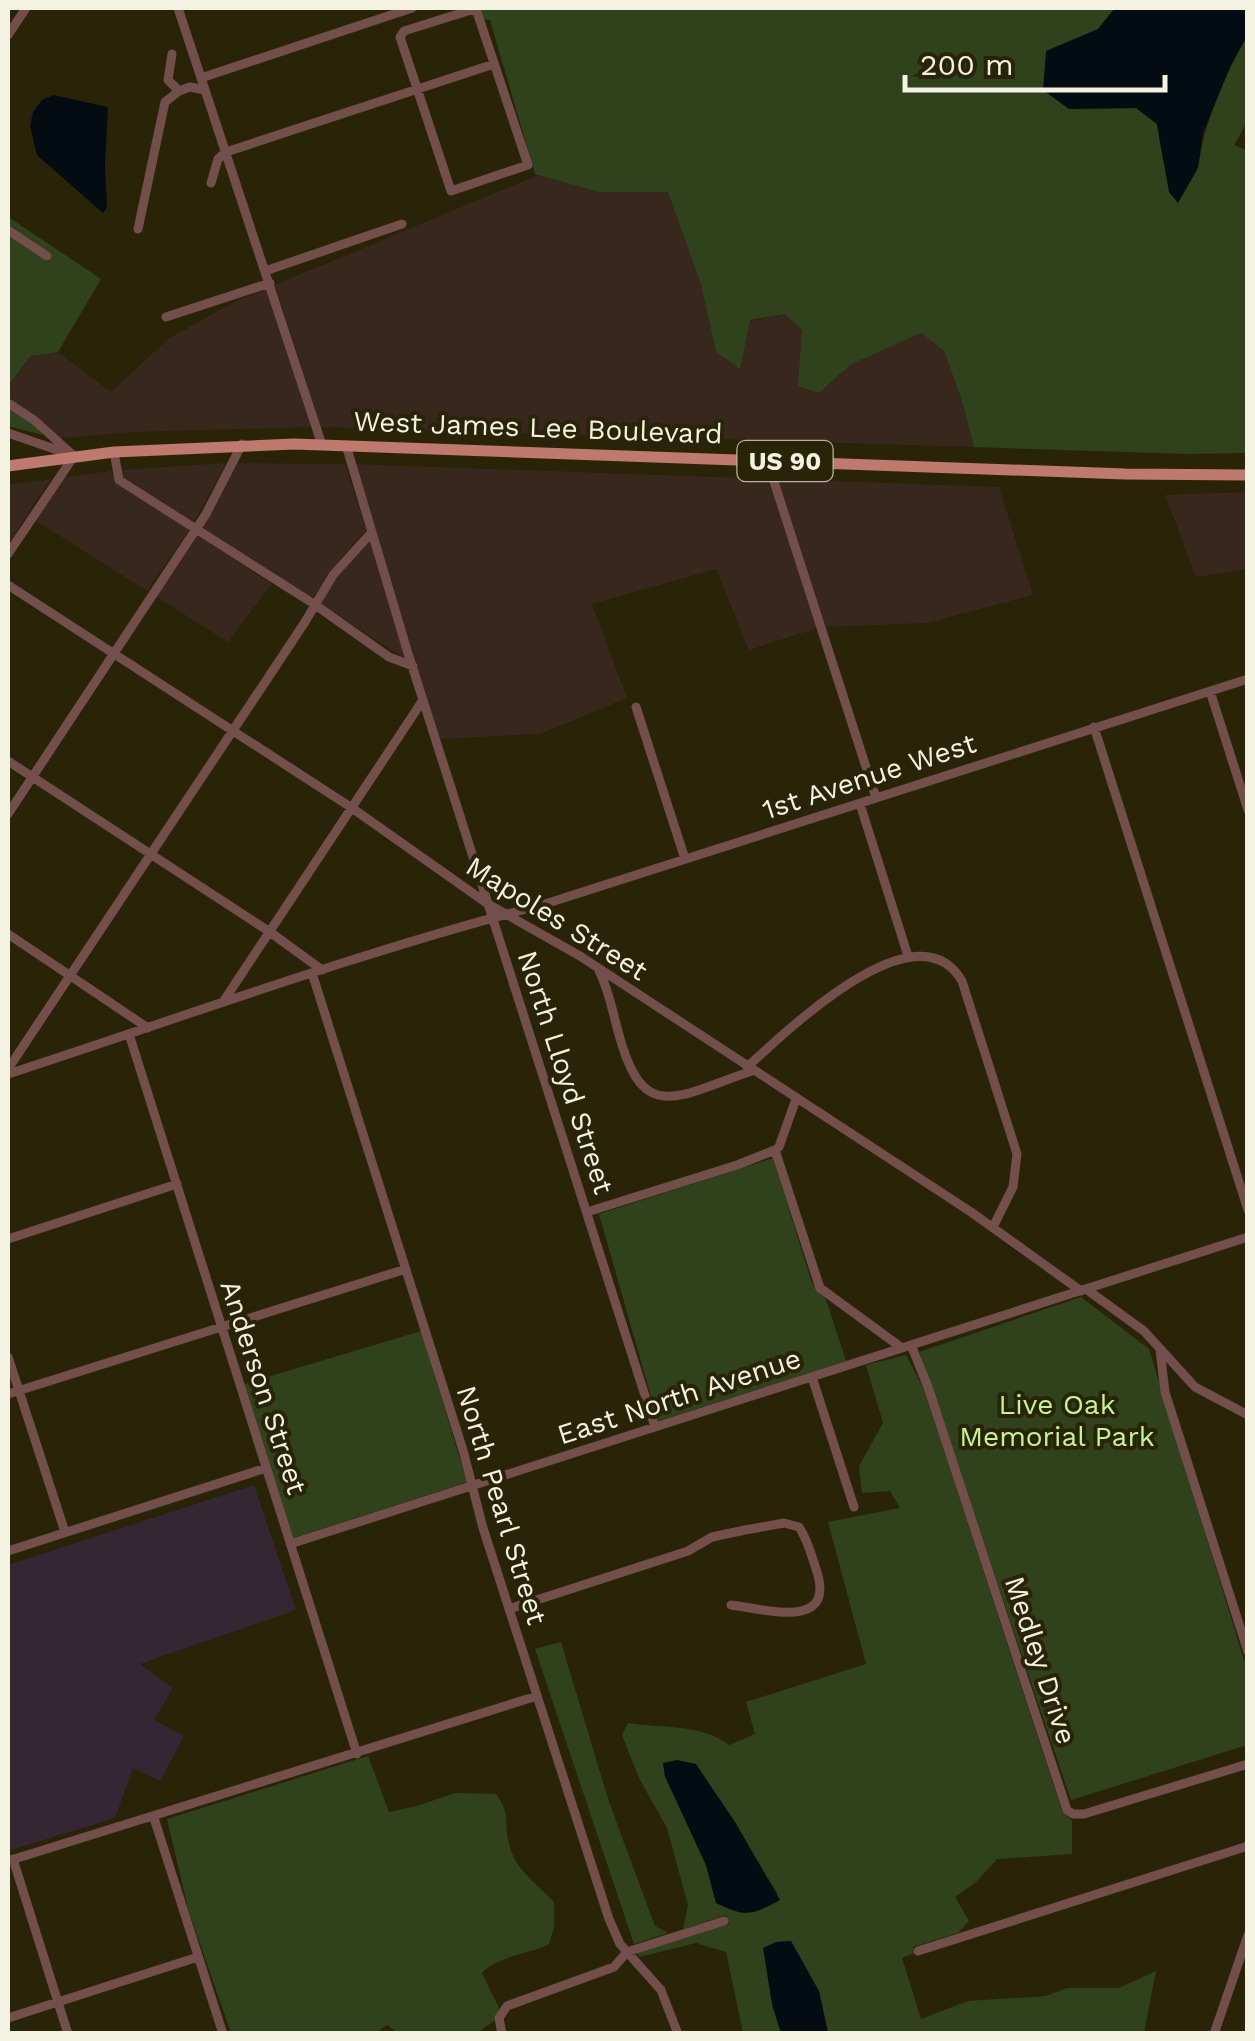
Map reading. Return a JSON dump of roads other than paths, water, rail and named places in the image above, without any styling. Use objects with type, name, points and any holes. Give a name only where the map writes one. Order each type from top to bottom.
[{"type":"main road","name":"West James Lee Boulevard","points":[[8,466],[114,452],[242,444],[1106,474],[1248,475]]},
{"type":"street","points":[[8,36],[26,8]]},
{"type":"street","points":[[178,8],[268,270],[322,445]]},
{"type":"street","points":[[201,78],[395,10],[412,8]]},
{"type":"street","points":[[471,10],[476,12],[494,64],[528,165],[451,190],[400,37],[404,31],[471,10]]},
{"type":"street","points":[[172,54],[168,80],[179,91]]},
{"type":"street","points":[[211,183],[218,160],[226,152],[494,64]]},
{"type":"street","points":[[138,229],[165,102],[190,87],[205,90]]},
{"type":"street","points":[[268,270],[402,224]]},
{"type":"street","points":[[8,230],[47,256]]},
{"type":"street","points":[[166,317],[270,283]]},
{"type":"street","points":[[8,403],[34,420],[74,456]]},
{"type":"street","points":[[8,434],[74,456]]},
{"type":"street","points":[[8,814],[195,528],[242,444]]},
{"type":"street","name":"North Lloyd Street","points":[[346,445],[655,1427]]},
{"type":"street","points":[[114,452],[119,480],[314,604],[389,657],[413,666]]},
{"type":"street","points":[[8,554],[74,456]]},
{"type":"street","points":[[767,460],[876,798]]},
{"type":"street","points":[[8,1072],[333,575],[372,532]]},
{"type":"street","name":"Mapoles Street","points":[[8,585],[352,808],[488,904],[596,966],[994,1227],[1144,1331],[1179,1372],[1205,1394],[1248,1415]]},
{"type":"street","name":"1st Avenue West","points":[[8,1072],[1248,679]]},
{"type":"street","points":[[1210,691],[1248,810]]},
{"type":"street","points":[[221,1004],[424,700]]},
{"type":"street","points":[[636,707],[684,860]]},
{"type":"street","points":[[1094,727],[1248,1210]]},
{"type":"street","points":[[8,761],[270,932],[317,972]]},
{"type":"street","points":[[860,804],[908,956]]},
{"type":"street","points":[[8,934],[148,1028]]},
{"type":"street","points":[[596,966],[606,985],[628,1069],[656,1096],[678,1095],[750,1069],[831,996],[861,976],[908,956],[934,956],[956,970],[1017,1154],[1013,1187],[994,1227]]},
{"type":"street","name":"North Pearl Street","points":[[317,972],[472,1486],[609,1919],[626,1952],[658,1984],[678,2034]]},
{"type":"street","name":"Anderson Street","points":[[130,1034],[357,1754]]},
{"type":"street","points":[[587,1212],[775,1150],[796,1099]]},
{"type":"street","points":[[775,1150],[820,1288],[906,1347]]},
{"type":"street","points":[[8,1239],[176,1184]]},
{"type":"street","name":"East North Avenue","points":[[290,1544],[1248,1237]]},
{"type":"street","points":[[13,1393],[406,1269]]},
{"type":"street","name":"Medley Drive","points":[[906,1347],[928,1387],[1067,1810],[1084,1814],[1248,1764]]},
{"type":"street","points":[[1160,1350],[1165,1392],[1248,1652]]},
{"type":"street","points":[[8,1357],[13,1393],[65,1532]]},
{"type":"street","points":[[812,1377],[854,1507]]},
{"type":"street","points":[[8,1551],[266,1468]]},
{"type":"street","points":[[510,1609],[694,1549],[712,1537],[784,1523],[799,1527],[821,1586],[818,1602],[811,1609],[792,1612],[731,1606]]},
{"type":"street","points":[[68,2034],[10,1860],[537,1696]]},
{"type":"street","points":[[154,1818],[223,2034]]},
{"type":"street","points":[[918,1951],[1248,1846]]},
{"type":"street","points":[[502,2034],[501,2014],[513,2004],[614,1967],[626,1952],[724,1921]]},
{"type":"street","points":[[1214,2034],[1242,1968],[1248,1936]]},
{"type":"street","points":[[8,2018],[198,1957]]},
{"type":"park label","name":"Live Oak Memorial Park","points":[[1057,1420]]}]
